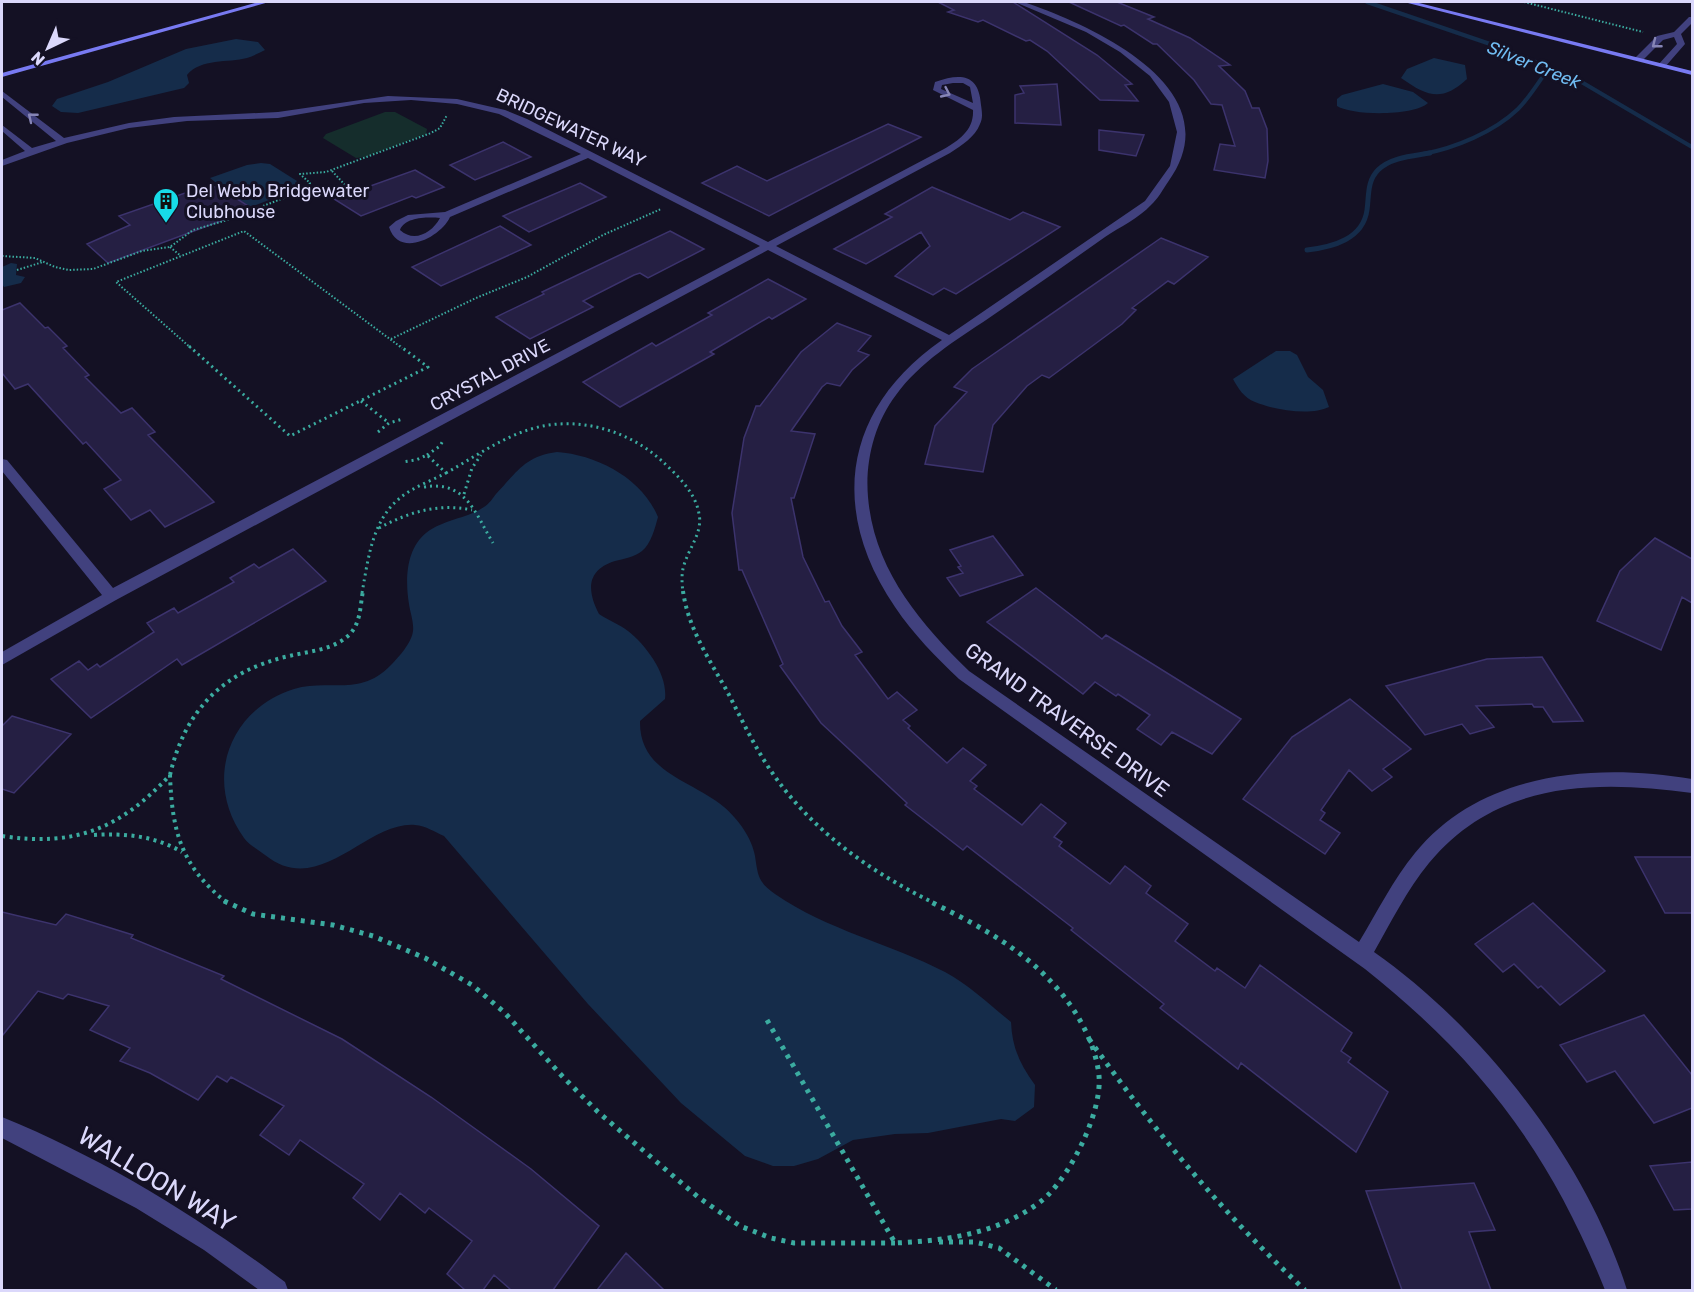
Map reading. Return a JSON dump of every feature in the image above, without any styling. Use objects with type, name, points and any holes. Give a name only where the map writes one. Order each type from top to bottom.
[{"type":"street","points":[[2,75],[265,2]]},
{"type":"street","name":"GRAND TRAVERSE DRIVE","points":[[1019,2],[1073,21],[1096,32],[1121,47],[1148,68],[1165,87],[1175,105],[1181,133],[1179,155],[1172,173],[1160,191],[1135,214],[950,340],[915,366],[886,398],[874,421],[861,466],[860,510],[866,537],[893,597],[916,628],[964,675],[1398,981],[1444,1022],[1477,1056],[1508,1095],[1572,1189],[1600,1247],[1616,1290]]},
{"type":"street","points":[[1408,2],[1692,73]]},
{"type":"street","points":[[1639,59],[1660,39],[1677,34],[1692,19]]},
{"type":"street","points":[[1662,65],[1681,44],[1677,34]]},
{"type":"street","points":[[950,80],[971,83],[976,90],[977,109],[943,93],[936,87],[950,80]]},
{"type":"street","points":[[2,93],[62,141]]},
{"type":"street","name":"BRIDGEWATER WAY","points":[[2,163],[62,141],[158,122],[280,115],[383,99],[434,98],[467,102],[504,112],[950,340]]},
{"type":"street","name":"CRYSTAL DRIVE","points":[[2,659],[111,596],[958,143],[974,126],[977,120],[977,109]]},
{"type":"street","points":[[2,127],[30,151]]},
{"type":"street","points":[[446,215],[438,229],[423,238],[404,238],[395,231],[394,227],[406,219],[426,215],[446,215],[589,154]]},
{"type":"street","points":[[2,463],[111,596]]},
{"type":"street","points":[[1362,955],[1423,857],[1452,828],[1500,798],[1537,786],[1578,778],[1620,778],[1692,786]]},
{"type":"street","name":"WALLOON WAY","points":[[2,1127],[68,1158],[153,1204],[215,1244],[277,1290]]},
{"type":"path","points":[[1524,2],[1650,34]]},
{"type":"path","points":[[300,174],[332,170],[436,131],[442,126],[447,116],[467,102]]},
{"type":"path","points":[[300,174],[306,169]]},
{"type":"path","points":[[332,170],[346,186]]},
{"type":"path","points":[[2,256],[28,256],[56,267],[81,271],[142,251],[170,247],[193,230],[303,192],[310,183],[300,174]]},
{"type":"path","points":[[391,339],[476,298],[527,277],[603,235],[678,200]]},
{"type":"path","points":[[244,231],[428,367],[290,436],[116,282],[181,256],[244,231]]},
{"type":"path","points":[[170,247],[181,256]]},
{"type":"path","points":[[17,270],[43,262]]},
{"type":"path","points":[[361,401],[389,423]]},
{"type":"path","points":[[1055,1290],[999,1248],[975,1242],[809,1244],[763,1236],[716,1211],[695,1195],[587,1102],[490,999],[470,985],[435,964],[376,937],[334,926],[250,913],[234,907],[194,873],[182,852],[173,821],[170,775],[184,726],[210,696],[246,671],[276,659],[320,650],[350,634],[359,616],[370,554],[378,528],[392,506],[406,494],[508,437],[531,427],[565,423],[599,427],[621,434],[649,449],[691,494],[701,518],[682,580],[689,618],[726,691],[778,782],[814,823],[864,864],[888,879],[994,933],[1030,960],[1062,994],[1085,1032],[1185,1168],[1253,1242],[1305,1290]]},
{"type":"path","points":[[464,495],[472,468],[487,450]]},
{"type":"path","points":[[378,455],[387,460],[404,462],[427,455],[446,472]]},
{"type":"path","points":[[406,494],[426,486],[436,485],[458,490],[464,495],[493,543]]},
{"type":"path","points":[[378,528],[423,509],[452,507],[473,510]]},
{"type":"path","points":[[2,837],[37,841],[68,839],[107,828],[142,804],[170,775]]},
{"type":"path","points":[[87,835],[126,834],[172,845],[182,852]]},
{"type":"path","points":[[767,1020],[895,1243]]},
{"type":"path","points":[[925,1242],[967,1236],[1015,1217],[1039,1204],[1060,1180],[1076,1156],[1088,1131],[1100,1078],[1085,1032]]},
{"type":"green space","points":[[385,112],[395,112],[427,129],[426,134],[365,157],[356,158],[323,138],[326,134]]},
{"type":"water","points":[[236,39],[258,42],[265,50],[247,58],[200,66],[187,75],[189,83],[184,88],[78,113],[61,112],[52,106],[57,99],[108,82],[186,49]]},
{"type":"water","points":[[1434,58],[1465,65],[1467,79],[1450,91],[1435,94],[1427,93],[1401,78],[1407,69]]},
{"type":"water","points":[[1383,84],[1413,92],[1428,103],[1410,110],[1383,113],[1356,112],[1337,106],[1337,99],[1342,95]]},
{"type":"water","points":[[270,164],[297,181],[295,190],[251,207],[237,198],[245,194],[237,189],[228,192],[210,178],[247,165]]},
{"type":"water","points":[[11,263],[17,264],[16,275],[25,277],[21,283],[4,287],[2,267]]},
{"type":"water","points":[[1276,351],[1290,351],[1297,355],[1308,377],[1323,390],[1329,407],[1303,411],[1272,407],[1251,400],[1239,389],[1233,379]]},
{"type":"water","points":[[557,452],[587,458],[630,480],[651,503],[658,517],[652,536],[645,548],[629,558],[605,565],[594,576],[591,589],[599,614],[635,637],[649,653],[660,671],[665,699],[640,721],[642,739],[648,753],[670,773],[711,798],[734,817],[751,842],[760,878],[765,886],[775,894],[795,907],[837,927],[945,972],[971,989],[1011,1022],[1018,1055],[1035,1085],[1034,1107],[1015,1121],[1001,1119],[928,1133],[895,1134],[853,1140],[818,1159],[794,1166],[773,1166],[745,1156],[681,1103],[588,1004],[444,836],[415,825],[397,827],[379,834],[324,864],[305,868],[285,866],[265,855],[244,838],[232,816],[225,794],[224,771],[229,750],[238,730],[253,713],[271,699],[294,689],[319,685],[355,684],[379,675],[391,665],[405,649],[413,631],[407,575],[414,547],[419,540],[433,528],[484,507],[529,461]]},
{"type":"building","points":[[938,2],[1013,2],[1097,55],[1132,84],[1125,85],[1138,101],[1100,100],[1047,51],[1030,40],[1026,41],[983,20],[978,22],[948,12],[954,10]]},
{"type":"building","points":[[1069,2],[1117,2],[1154,17],[1148,19],[1190,38],[1230,65],[1219,66],[1245,91],[1252,108],[1259,108],[1267,129],[1268,161],[1265,178],[1214,170],[1220,144],[1235,146],[1222,105],[1211,104],[1194,80],[1157,44],[1153,44],[1124,25],[1121,26]]},
{"type":"building","points":[[1057,84],[1061,125],[1015,123],[1015,95],[1024,93],[1020,86]]},
{"type":"building","points":[[888,124],[921,137],[769,216],[702,183],[737,166],[767,181]]},
{"type":"building","points":[[1099,130],[1144,135],[1136,156],[1099,150]]},
{"type":"building","points":[[503,142],[531,157],[475,180],[450,165]]},
{"type":"building","points":[[415,170],[444,187],[416,198],[412,196],[361,216],[334,199]]},
{"type":"building","points":[[580,183],[606,197],[529,232],[503,216]]},
{"type":"building","name":"Del Webb Bridgewater Clubhouse","points":[[217,186],[253,209],[108,263],[87,244],[130,225],[119,216],[185,193],[189,196]]},
{"type":"building","points":[[932,187],[1010,220],[1023,212],[1060,227],[956,294],[944,288],[933,295],[895,276],[930,246],[921,232],[866,264],[834,249],[892,217],[885,214]]},
{"type":"building","points":[[500,226],[531,245],[441,286],[412,267]]},
{"type":"building","points":[[670,231],[704,249],[648,278],[640,273],[634,275],[583,301],[593,307],[530,339],[496,317],[544,294],[542,292]]},
{"type":"building","points":[[1161,238],[1208,257],[1174,284],[1168,281],[1132,308],[1136,310],[1122,324],[1049,378],[1042,375],[1027,386],[993,425],[983,472],[925,464],[935,426],[967,392],[954,387],[972,369]]},
{"type":"building","points":[[768,279],[806,299],[772,319],[769,317],[710,352],[714,354],[620,407],[583,382],[652,343],[656,346],[712,315],[708,313]]},
{"type":"building","points":[[20,303],[67,346],[63,348],[89,375],[85,377],[121,413],[132,408],[155,432],[148,435],[214,502],[165,527],[150,510],[131,520],[104,489],[121,480],[86,442],[83,444],[28,384],[15,389],[2,373],[2,310]]},
{"type":"building","points":[[837,323],[871,336],[858,351],[869,355],[852,370],[840,386],[827,383],[822,387],[791,431],[815,434],[794,498],[791,498],[803,557],[825,602],[829,601],[842,626],[862,652],[855,655],[888,699],[897,692],[917,710],[903,720],[910,726],[908,728],[947,763],[963,748],[986,765],[970,781],[977,786],[974,789],[1022,825],[1041,804],[1066,823],[1054,837],[1062,842],[1059,846],[1110,884],[1125,866],[1151,886],[1146,893],[1188,924],[1175,941],[1215,971],[1217,968],[1245,988],[1260,965],[1352,1033],[1341,1051],[1351,1058],[1348,1062],[1388,1092],[1356,1152],[1241,1063],[1238,1069],[1160,1008],[1164,1004],[1071,930],[1073,928],[967,846],[963,850],[905,805],[907,803],[821,723],[780,666],[783,664],[742,570],[739,570],[732,513],[744,438],[756,406],[760,406],[801,352]]},
{"type":"building","points":[[993,536],[1023,575],[960,596],[947,578],[963,573],[950,550]]},
{"type":"building","points":[[1655,538],[1692,559],[1692,603],[1682,597],[1661,650],[1597,621],[1620,571]]},
{"type":"building","points":[[293,549],[326,581],[182,665],[177,659],[91,718],[51,679],[79,661],[88,670],[97,664],[100,667],[154,632],[147,623],[174,608],[178,613],[234,582],[230,578],[254,564],[259,568]]},
{"type":"building","points":[[1036,588],[1102,639],[1106,635],[1241,719],[1212,754],[1172,732],[1161,745],[1137,729],[1150,715],[1095,682],[1083,694],[987,622]]},
{"type":"building","points":[[1542,657],[1583,721],[1553,722],[1543,707],[1534,707],[1532,704],[1476,706],[1494,727],[1470,734],[1462,724],[1425,735],[1386,686],[1487,659]]},
{"type":"building","points":[[1350,699],[1411,749],[1383,769],[1392,777],[1372,791],[1349,770],[1321,810],[1325,813],[1320,820],[1340,833],[1325,854],[1243,799],[1292,737]]},
{"type":"building","points":[[12,716],[71,734],[14,793],[2,789],[2,726]]},
{"type":"building","points":[[1635,857],[1692,857],[1692,913],[1665,913]]},
{"type":"building","points":[[1533,903],[1605,971],[1560,1005],[1541,986],[1538,988],[1514,964],[1503,972],[1475,944]]},
{"type":"building","points":[[2,912],[56,925],[66,914],[133,935],[131,938],[224,976],[221,979],[342,1039],[431,1097],[531,1169],[599,1226],[553,1290],[511,1290],[494,1275],[483,1290],[465,1290],[447,1274],[472,1241],[429,1208],[425,1213],[400,1193],[380,1220],[353,1198],[364,1184],[300,1140],[289,1155],[260,1135],[284,1106],[231,1077],[227,1082],[217,1076],[198,1100],[150,1073],[120,1061],[130,1048],[90,1030],[109,1006],[68,994],[63,999],[38,991],[2,1036]]},
{"type":"building","points":[[1644,1015],[1692,1075],[1692,1108],[1654,1123],[1615,1071],[1587,1082],[1560,1045]]},
{"type":"building","points":[[1692,1162],[1692,1209],[1674,1210],[1650,1166]]},
{"type":"building","points":[[1474,1183],[1495,1230],[1469,1232],[1491,1290],[1402,1290],[1366,1191]]},
{"type":"building","points":[[626,1253],[664,1290],[597,1290]]},
{"type":"waterway","name":"Silver Creek","points":[[1367,2],[1496,46],[1573,77],[1692,147]]},
{"type":"waterway","points":[[1423,154],[1461,143],[1498,125],[1518,109],[1549,68]]},
{"type":"waterway","points":[[1307,250],[1336,244],[1353,235],[1360,228],[1367,210],[1372,179],[1383,166],[1402,158],[1430,153]]},
{"type":"place","name":"Del Webb Bridgewater Clubhouse","points":[[166,224]]}]
